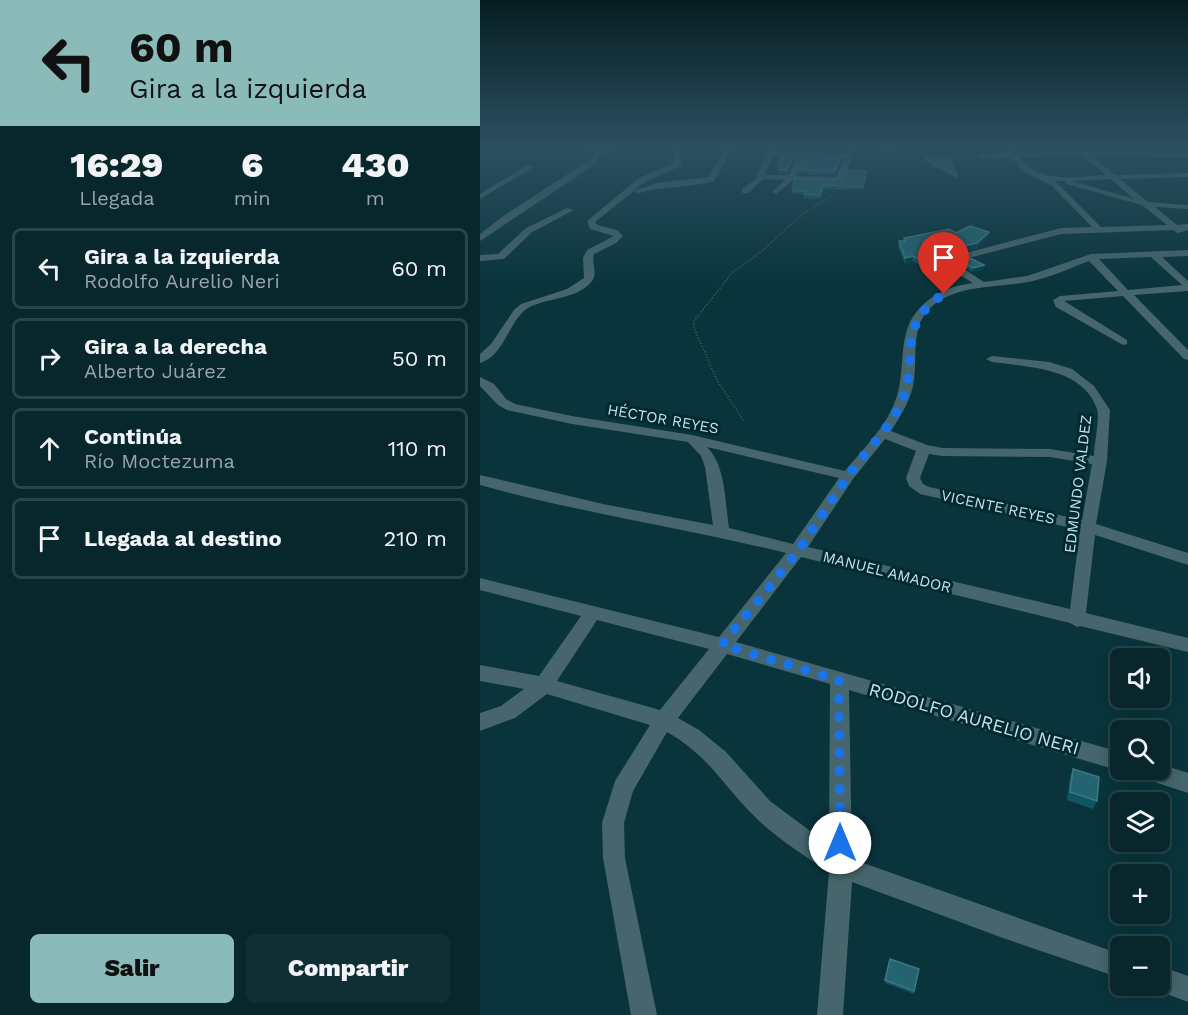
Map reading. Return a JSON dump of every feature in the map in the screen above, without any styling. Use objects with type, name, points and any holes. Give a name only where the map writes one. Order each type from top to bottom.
[{"type":"street","points":[[480,238],[546,192]]},
{"type":"street","points":[[480,360],[495,346],[518,312],[531,303],[571,291],[585,283],[590,275],[590,266],[586,260],[590,251],[615,241],[619,236],[614,232],[593,227],[591,221],[626,192]]},
{"type":"street","points":[[621,196],[632,192]]},
{"type":"street","points":[[1063,192],[1098,229]]},
{"type":"street","points":[[1099,192],[1145,204],[1188,207]]},
{"type":"street","points":[[1131,192],[1188,236]]},
{"type":"street","points":[[480,258],[501,257],[529,230],[570,210]]},
{"type":"street","points":[[947,261],[1052,233],[1188,226]]},
{"type":"street","points":[[927,250],[980,283]]},
{"type":"street","points":[[644,1015],[614,858],[613,823],[623,788],[664,720],[798,549],[848,476],[883,433],[900,406],[907,385],[913,328],[920,314],[931,302],[944,294],[980,283],[1029,279],[1091,256],[1188,253]]},
{"type":"street","points":[[1152,254],[1188,287]]},
{"type":"street","points":[[1091,256],[1188,357]]},
{"type":"street","points":[[1123,342],[1060,305],[1058,300],[1188,287]]},
{"type":"street","name":"EDMUNDO VALDEZ","points":[[992,359],[1060,368],[1090,389],[1104,410],[1100,461],[1088,527],[1077,620]]},
{"type":"street","name":"HÉCTOR REYES","points":[[480,381],[490,387],[502,402],[511,407],[572,420],[692,439],[848,476]]},
{"type":"street","points":[[883,433],[924,449],[959,454],[1050,453],[1100,461]]},
{"type":"street","points":[[692,439],[707,455],[712,467],[722,532]]},
{"type":"street","name":"VICENTE REYES","points":[[924,449],[913,476],[913,482],[917,487],[1088,527],[1188,559]]},
{"type":"street","name":"MANUEL AMADOR","points":[[480,480],[520,491],[798,549],[1077,620],[1188,645]]},
{"type":"street","name":"RODOLFO AURELIO NERI","points":[[480,584],[722,645],[1110,758]]},
{"type":"street","points":[[480,722],[508,712],[544,685],[593,612]]},
{"type":"street","points":[[480,673],[544,685],[664,720],[692,736],[719,759],[762,809],[802,841],[841,866],[1110,963]]},
{"type":"street","points":[[830,1015],[841,866],[839,680]]},
{"type":"street","points":[[1170,777],[1188,783]]},
{"type":"street","points":[[1170,982],[1188,988]]},
{"type":"path","points":[[743,420],[717,380],[694,328],[694,321],[732,273],[762,251],[801,215],[830,197],[832,192]]},
{"type":"building","points":[[806,192],[821,192],[820,195],[804,194]]},
{"type":"building","points":[[970,226],[989,232],[977,243],[948,250],[932,241],[923,241],[923,248],[950,265],[938,269],[913,256],[905,258],[899,241],[949,229],[956,233]]},
{"type":"building","points":[[968,257],[984,265],[973,268],[959,259]]},
{"type":"building","points":[[1073,769],[1099,777],[1097,801],[1070,792]]},
{"type":"building","points":[[890,959],[919,969],[914,991],[885,980]]},
{"type":"route","points":[[840,843],[839,680],[722,645],[798,549],[848,476],[883,433],[900,406],[907,385],[913,328],[920,314],[931,302],[944,294]]}]
